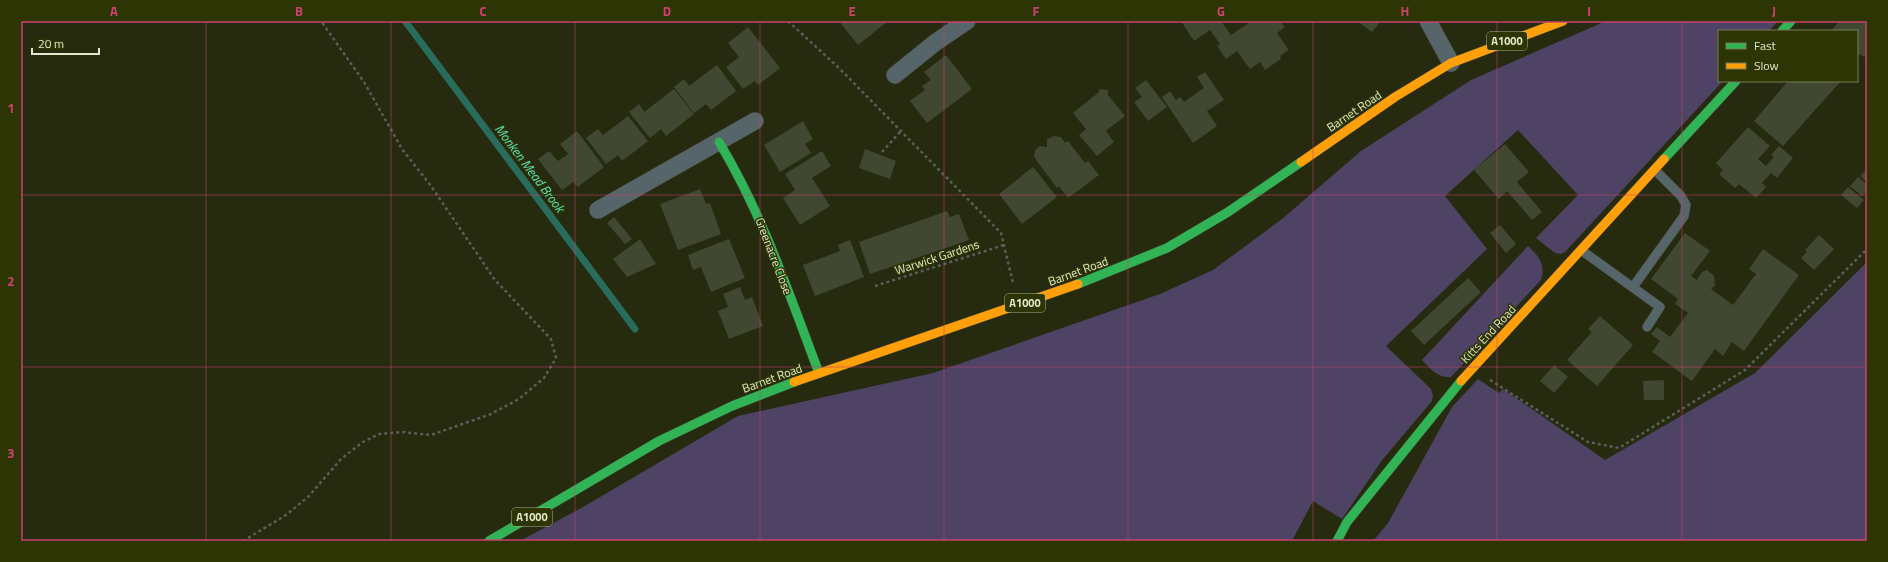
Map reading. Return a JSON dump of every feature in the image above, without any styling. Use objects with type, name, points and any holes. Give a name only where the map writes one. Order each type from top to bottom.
[{"type":"main road","name":"A1000","points":[[1451,63],[1506,41],[1563,21]]},
{"type":"main road","points":[[1783,30],[1791,21]]},
{"type":"main road","name":"Barnet Road","points":[[489,541],[659,441],[725,409],[819,373],[1097,278],[1167,248],[1228,212],[1395,97],[1451,63]]},
{"type":"main road","name":"Kitts End Road","points":[[1337,541],[1346,522],[1449,394],[1735,82]]},
{"type":"main road","name":"Greenacre Close","points":[[719,142],[737,170],[761,221],[819,373]]},
{"type":"street","points":[[895,74],[936,42],[967,21]]},
{"type":"street","points":[[1428,21],[1451,63]]},
{"type":"street","points":[[598,210],[755,121]]},
{"type":"lane","points":[[1633,287],[1684,216],[1686,204],[1681,196],[1654,170]]},
{"type":"lane","points":[[1581,250],[1660,307],[1647,328]]},
{"type":"path","points":[[243,541],[286,515],[309,496],[341,459],[362,442],[379,434],[402,432],[431,435],[491,414],[519,399],[544,378],[556,358],[551,339],[495,280],[431,186],[402,149],[364,82],[321,21]]},
{"type":"path","points":[[788,21],[840,68],[900,132],[1001,233],[1008,267],[1020,305]]},
{"type":"path","points":[[882,152],[900,132]]},
{"type":"path","name":"Warwick Gardens","points":[[875,286],[1004,245]]},
{"type":"path","points":[[1473,367],[1488,379],[1588,442],[1619,448],[1745,370],[1867,249]]},
{"type":"shaded area","points":[[1606,21],[1778,21],[1770,30],[1718,30],[1718,82],[1722,82],[1565,252],[1561,254],[1555,253],[1536,238],[1578,195],[1518,130],[1445,196],[1487,249],[1386,346],[1431,389],[1433,395],[1432,401],[1383,459],[1342,519],[1313,501],[1292,541],[520,541],[583,507],[738,416],[933,373],[1160,294],[1213,270],[1282,219],[1361,151],[1471,80]]},
{"type":"shaded area","points":[[1528,246],[1538,257],[1542,265],[1543,270],[1541,280],[1451,377],[1442,376],[1431,370],[1422,360]]},
{"type":"shaded area","points":[[1867,262],[1867,541],[1373,541],[1388,523],[1452,407],[1478,379],[1499,393],[1503,389],[1605,460],[1755,373]]},
{"type":"building","points":[[839,21],[888,21],[858,45]]},
{"type":"building","points":[[1181,21],[1221,21],[1231,35],[1252,21],[1280,21],[1285,27],[1277,33],[1289,50],[1280,56],[1281,59],[1265,70],[1260,62],[1250,69],[1237,51],[1226,59],[1217,46],[1220,44],[1210,30],[1194,41]]},
{"type":"building","points":[[1357,21],[1381,21],[1372,32]]},
{"type":"building","points":[[1839,21],[1863,21],[1867,25],[1867,54],[1864,57],[1860,54],[1858,56],[1858,30],[1832,30]]},
{"type":"building","points":[[748,27],[780,68],[758,85],[755,81],[743,89],[726,67],[739,57],[728,43]]},
{"type":"building","points":[[946,55],[972,89],[927,123],[910,101],[925,90],[922,86],[931,80],[924,72]]},
{"type":"building","points":[[717,65],[736,91],[711,110],[706,104],[694,113],[674,87],[684,79],[689,86]]},
{"type":"building","points":[[1205,72],[1224,100],[1207,111],[1217,126],[1193,143],[1162,97],[1170,91],[1176,100],[1180,97],[1184,102],[1204,88],[1197,77]]},
{"type":"building","points":[[1146,80],[1167,107],[1148,121],[1134,102],[1142,97],[1135,88]]},
{"type":"building","points":[[1787,82],[1840,82],[1783,146],[1754,121]]},
{"type":"building","points":[[674,89],[694,114],[666,136],[661,129],[650,138],[629,112],[639,104],[644,112]]},
{"type":"building","points":[[1099,89],[1108,90],[1108,95],[1125,116],[1106,131],[1114,142],[1097,156],[1079,135],[1086,129],[1073,113],[1099,92]]},
{"type":"building","points":[[628,116],[648,141],[622,161],[618,155],[606,164],[586,138],[598,129],[603,135]]},
{"type":"building","points":[[803,121],[813,139],[805,144],[811,153],[780,172],[764,145]]},
{"type":"building","points":[[1748,127],[1770,146],[1758,159],[1766,166],[1774,157],[1771,155],[1779,146],[1793,158],[1777,178],[1771,173],[1762,183],[1766,187],[1756,198],[1739,184],[1735,188],[1719,174],[1723,170],[1716,163]]},
{"type":"building","points":[[577,131],[604,167],[578,187],[573,182],[562,190],[538,159],[549,151],[558,161],[568,154],[560,144]]},
{"type":"building","points":[[1054,136],[1061,137],[1065,143],[1068,141],[1085,163],[1088,161],[1099,175],[1068,198],[1059,186],[1057,188],[1034,157],[1035,150],[1040,146],[1047,147],[1047,139]]},
{"type":"building","points":[[1505,144],[1529,172],[1517,182],[1542,212],[1532,220],[1507,191],[1499,199],[1474,170]]},
{"type":"building","points":[[865,149],[896,161],[890,179],[859,168]]},
{"type":"building","points":[[822,151],[831,166],[812,178],[830,206],[800,225],[783,198],[795,190],[785,174]]},
{"type":"building","points":[[1033,167],[1057,197],[1022,224],[999,194]]},
{"type":"building","points":[[1866,170],[1867,171],[1867,182],[1860,176]]},
{"type":"building","points":[[1858,177],[1867,185],[1867,191],[1862,196],[1850,186]]},
{"type":"building","points":[[1848,187],[1864,200],[1857,208],[1841,195]]},
{"type":"building","points":[[700,189],[706,204],[710,203],[721,234],[678,250],[660,204]]},
{"type":"building","points":[[947,211],[950,217],[959,214],[969,240],[870,274],[859,242]]},
{"type":"building","points":[[614,217],[632,239],[625,244],[607,223]]},
{"type":"building","points":[[1500,225],[1516,244],[1506,253],[1490,233]]},
{"type":"building","points":[[1685,233],[1710,251],[1691,276],[1697,280],[1702,272],[1707,270],[1714,276],[1715,285],[1711,289],[1733,305],[1756,274],[1749,269],[1763,249],[1799,275],[1744,351],[1732,342],[1723,356],[1715,349],[1692,381],[1652,352],[1660,341],[1651,334],[1657,327],[1670,337],[1688,313],[1675,304],[1678,299],[1651,279]]},
{"type":"building","points":[[1819,235],[1834,249],[1814,270],[1801,258],[1807,252],[1805,250]]},
{"type":"building","points":[[640,239],[656,264],[627,277],[613,259]]},
{"type":"building","points":[[729,239],[745,278],[711,292],[701,267],[693,270],[688,255]]},
{"type":"building","points":[[850,240],[864,277],[815,296],[803,265],[840,251],[838,245]]},
{"type":"building","points":[[1468,278],[1481,292],[1424,345],[1411,331]]},
{"type":"building","points":[[740,287],[745,300],[752,297],[763,326],[729,339],[718,311],[728,307],[723,294]]},
{"type":"building","points":[[1600,316],[1633,345],[1597,386],[1567,360],[1592,332],[1588,329]]},
{"type":"building","points":[[1554,365],[1568,377],[1554,393],[1540,381]]},
{"type":"building","points":[[1664,380],[1664,400],[1644,400],[1643,381]]},
{"type":"waterway","name":"Monken Mead Brook","points":[[405,21],[635,329]]},
{"type":"traffic: fast","points":[[1783,30],[1791,21]]},
{"type":"traffic: fast","points":[[1664,159],[1735,82]]},
{"type":"traffic: fast","points":[[719,142],[735,170],[762,226],[786,284],[819,373]]},
{"type":"traffic: fast","points":[[1078,284],[1167,248],[1228,212],[1301,162]]},
{"type":"traffic: fast","points":[[1337,541],[1347,522],[1461,381]]},
{"type":"traffic: fast","points":[[489,541],[659,441],[732,406],[794,382]]},
{"type":"traffic: slow","points":[[1301,162],[1395,97],[1451,63],[1563,21]]},
{"type":"traffic: slow","points":[[1461,381],[1664,159]]},
{"type":"traffic: slow","points":[[794,382],[1078,284]]}]
